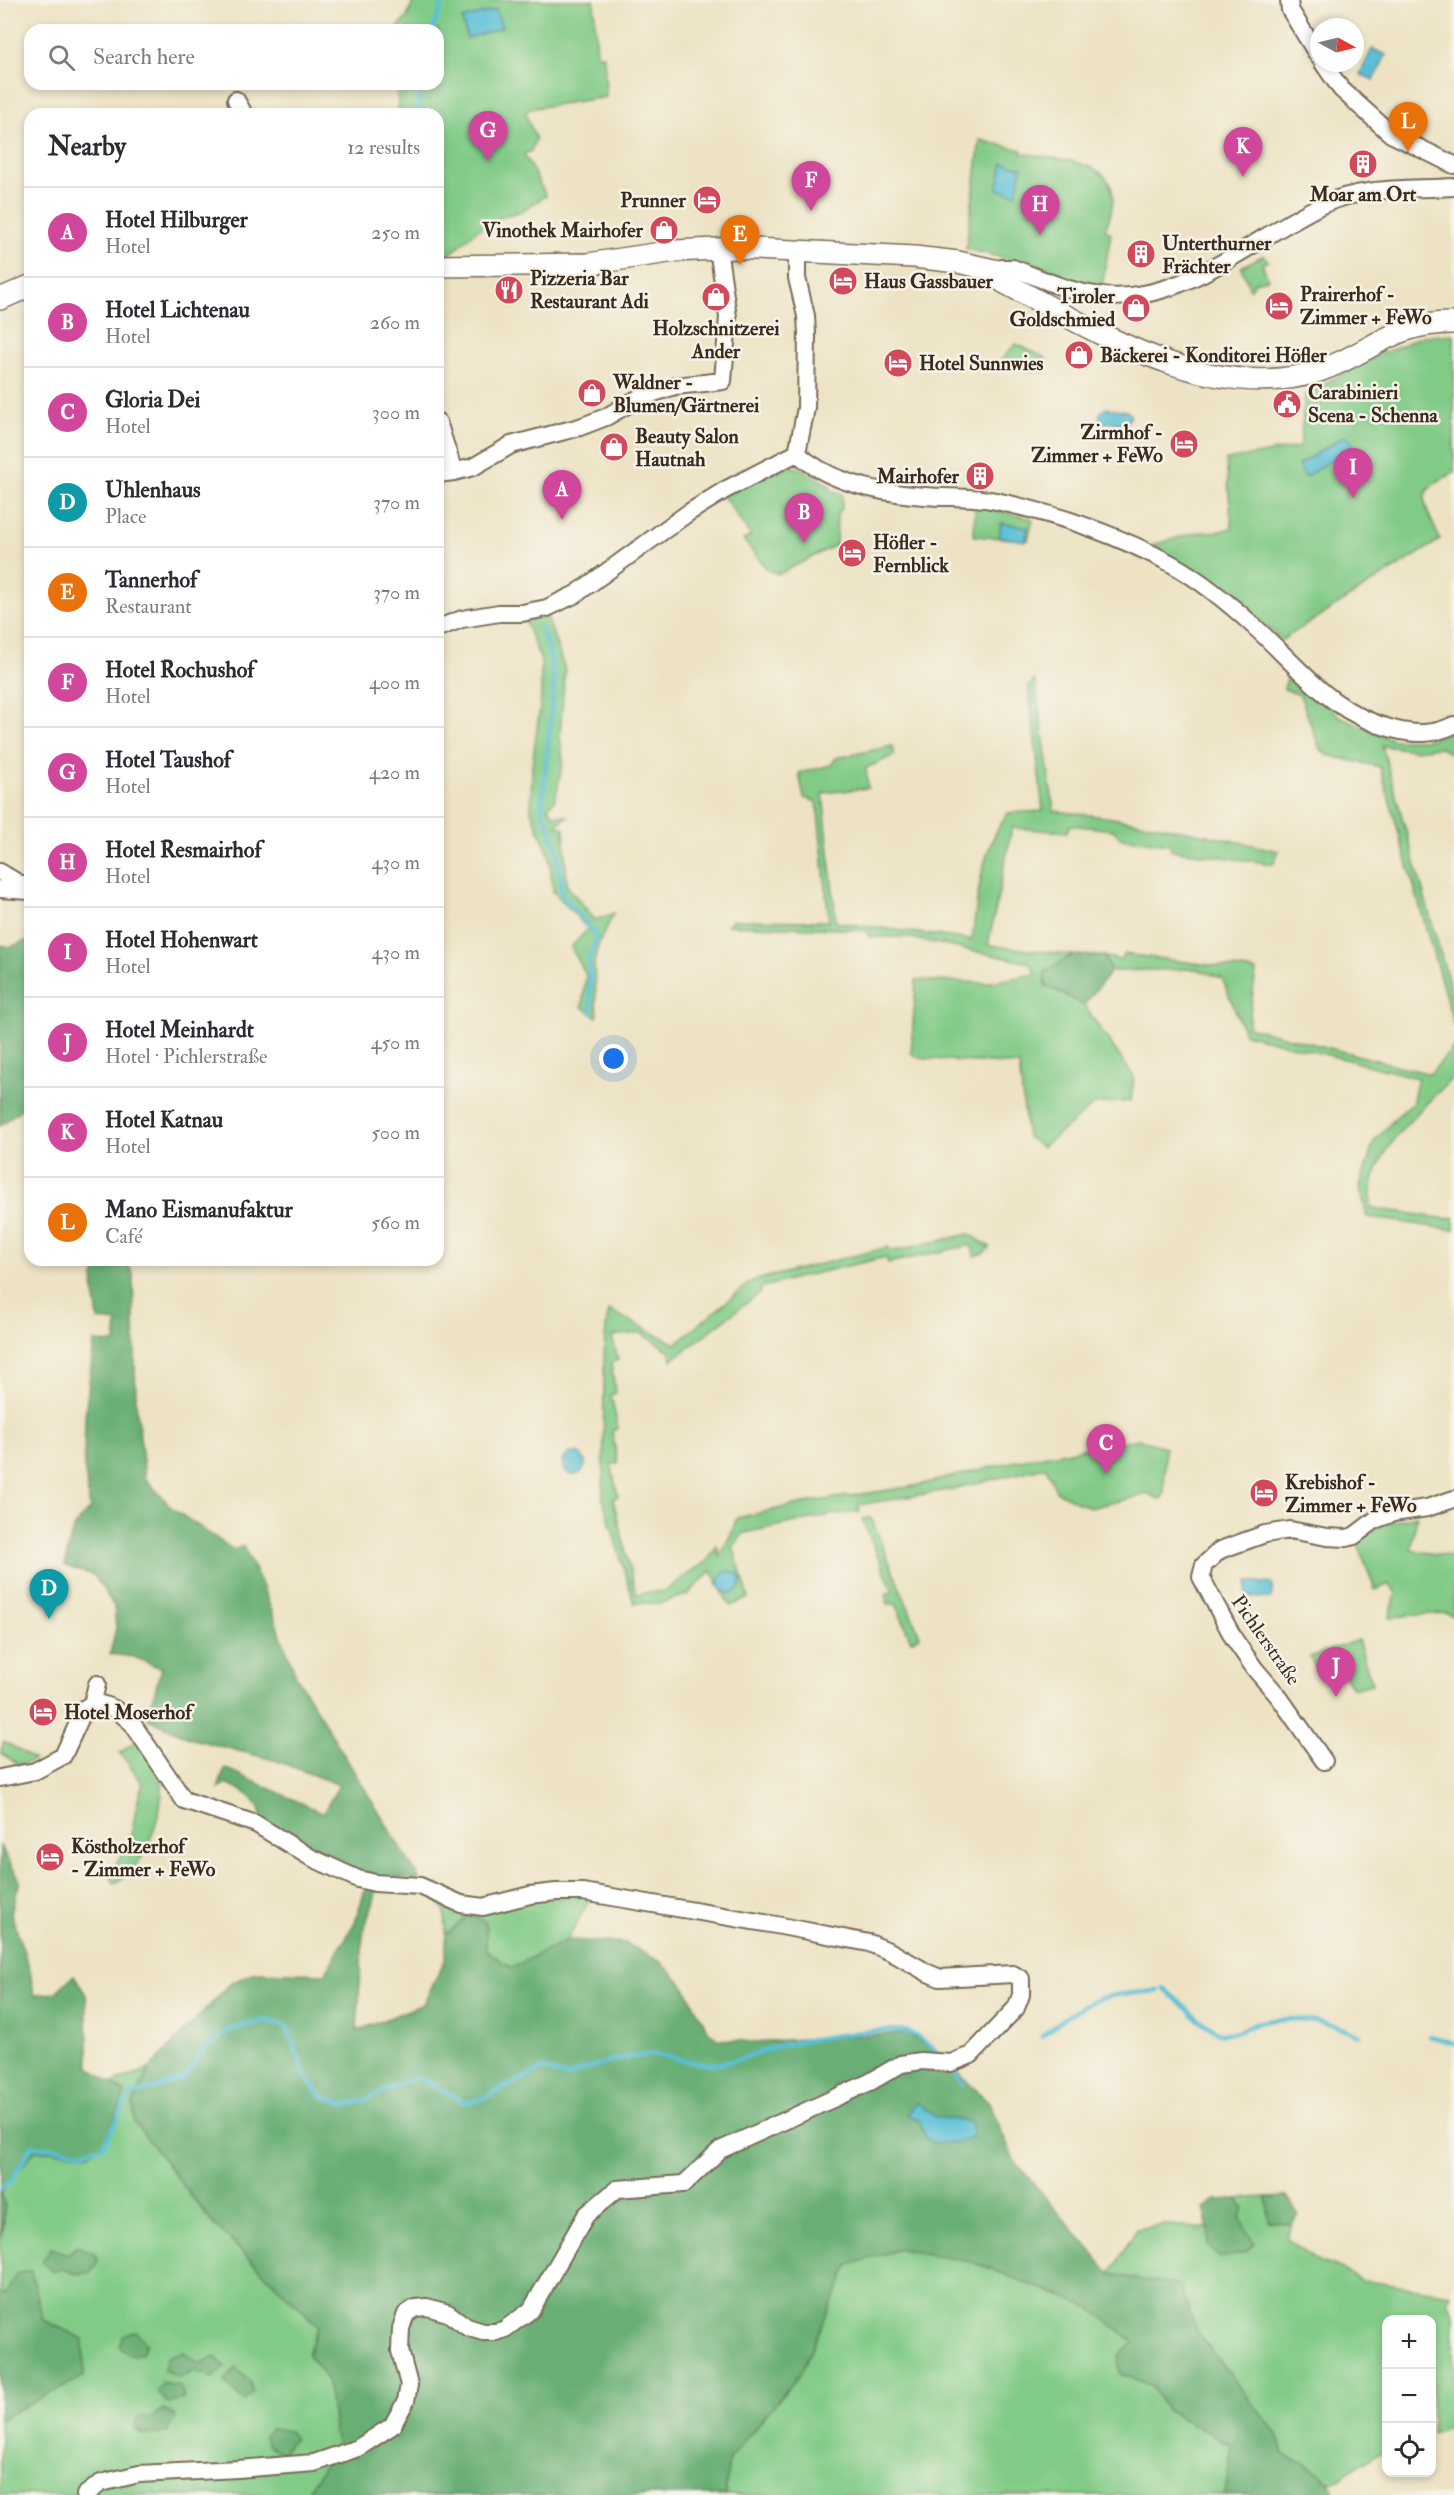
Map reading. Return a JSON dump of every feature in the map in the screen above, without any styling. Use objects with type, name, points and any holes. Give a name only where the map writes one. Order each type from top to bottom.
[{"type":"street","points":[[1288,0],[1290,9],[1310,42]]},
{"type":"street","points":[[1329,72],[1341,88],[1391,134],[1454,165]]},
{"type":"street","points":[[444,266],[588,264],[718,248],[797,251],[914,257],[958,262],[998,271],[1002,268],[1012,268],[1096,296],[1142,293],[1198,277],[1272,232],[1324,204],[1358,194],[1394,188],[1454,187]]},
{"type":"street","points":[[446,473],[474,467],[511,445],[580,427],[606,417],[639,398],[666,389],[723,381],[728,317],[718,248]]},
{"type":"street","points":[[797,251],[797,279],[806,316],[807,334],[806,408],[797,453]]},
{"type":"street","points":[[998,271],[1003,282],[1099,332],[1179,366],[1225,378],[1271,380],[1300,376],[1340,363],[1401,330],[1432,323],[1454,323]]},
{"type":"street","points":[[0,299],[24,289]]},
{"type":"street","points":[[444,625],[462,619],[547,608],[576,594],[688,513],[725,490],[797,453]]},
{"type":"street","points":[[797,453],[828,474],[877,489],[922,496],[994,501],[1048,513],[1102,531],[1152,554],[1197,580],[1257,629],[1344,710],[1371,724],[1419,734],[1440,731],[1454,725]]},
{"type":"street","points":[[0,872],[24,887]]},
{"type":"street","points":[[0,889],[24,891]]},
{"type":"street","name":"Pichlerstraße","points":[[1324,1761],[1280,1697],[1255,1670],[1234,1639],[1201,1577],[1204,1565],[1220,1550],[1280,1530],[1347,1538],[1354,1536],[1375,1520],[1393,1513],[1427,1508],[1454,1499]]},
{"type":"street","points":[[92,1704],[97,1684]]},
{"type":"street","points":[[0,1778],[35,1771],[63,1756],[85,1708],[92,1704],[106,1705],[132,1723],[184,1800],[256,1824],[310,1857],[358,1879],[375,1883],[420,1886],[461,1904],[483,1907],[530,1895],[556,1892],[583,1892],[653,1903],[869,1943],[940,1978],[1013,1974],[1021,1979],[1023,1985],[1016,2008],[970,2055],[951,2063],[921,2061],[901,2064],[870,2082],[720,2150],[684,2184],[617,2189],[586,2215],[531,2310],[505,2329],[483,2332],[467,2327],[448,2313],[427,2307],[415,2308],[406,2314],[401,2328],[400,2351],[409,2385],[406,2401],[392,2426],[358,2448],[314,2463],[140,2474],[101,2483],[85,2495]]},
{"type":"green space","points":[[414,0],[594,0],[597,55],[604,55],[606,97],[528,109],[526,115],[536,139],[531,151],[524,154],[546,196],[521,211],[501,217],[477,230],[448,256],[444,256],[444,108],[398,108],[397,90],[444,90],[444,24],[401,24],[407,17]]},
{"type":"green space","points":[[980,140],[1022,150],[1021,153],[1077,163],[1093,168],[1105,177],[1112,189],[1112,207],[1105,230],[1111,233],[1102,286],[1065,280],[1025,263],[966,249]]},
{"type":"green space","points":[[1264,255],[1268,261],[1262,264],[1268,279],[1254,282],[1250,289],[1241,267]]},
{"type":"green space","points":[[1454,334],[1454,473],[1431,486],[1426,493],[1425,500],[1426,508],[1440,540],[1282,640],[1225,591],[1153,545],[1194,533],[1232,528],[1226,460],[1300,447],[1305,395],[1361,363],[1423,336]]},
{"type":"green space","points":[[1016,344],[1046,358],[1045,372],[1025,370],[1025,362],[999,362]]},
{"type":"green space","points":[[791,466],[805,470],[830,486],[831,490],[842,494],[842,508],[837,513],[836,545],[779,574],[769,571],[743,540],[751,536],[721,493]]},
{"type":"green space","points":[[975,505],[1033,519],[1028,540],[974,536]]},
{"type":"green space","points":[[547,616],[565,670],[560,735],[563,762],[555,800],[548,807],[554,815],[568,816],[556,825],[564,828],[567,886],[595,920],[614,913],[598,945],[594,964],[597,1017],[582,1007],[586,975],[571,947],[588,929],[553,891],[549,855],[531,811],[532,766],[541,699],[541,661],[525,621]]},
{"type":"green space","points":[[1287,678],[1309,680],[1306,685],[1339,716],[1393,740],[1425,740],[1454,731],[1454,755],[1439,747],[1415,750],[1382,746],[1454,1001],[1454,1026],[1380,767],[1327,755],[1320,749],[1300,695],[1284,689]]},
{"type":"green space","points":[[1035,680],[1054,811],[1139,822],[1279,851],[1273,864],[1171,850],[1170,844],[1121,838],[1113,830],[1070,825],[1067,832],[1012,828],[988,945],[1072,955],[1045,972],[1045,985],[1084,1005],[1134,1077],[1131,1101],[1095,1104],[1042,1147],[1027,1137],[1019,1065],[918,1058],[911,1053],[916,980],[986,983],[1036,974],[1030,963],[906,937],[870,937],[865,930],[728,925],[732,920],[829,921],[817,802],[804,798],[799,773],[831,765],[836,758],[892,746],[895,755],[866,768],[868,788],[823,793],[836,922],[972,940],[982,874],[991,842],[999,827],[1008,813],[1043,811],[1029,686]]},
{"type":"green space","points":[[24,942],[24,1107],[0,1126],[0,945],[11,947]]},
{"type":"green space","points":[[1124,954],[1256,971],[1248,1027],[1430,1074],[1454,1047],[1454,1076],[1416,1114],[1392,1143],[1375,1174],[1370,1200],[1373,1208],[1446,1219],[1454,1217],[1454,1230],[1367,1217],[1360,1186],[1374,1142],[1396,1117],[1412,1104],[1418,1078],[1245,1034],[1222,978],[1196,969],[1111,971],[1104,956],[1120,960]]},
{"type":"green space","points":[[1072,955],[1104,956],[1111,971],[1084,1005],[1045,985],[1045,972]]},
{"type":"green space","points":[[969,1234],[990,1247],[984,1253],[975,1256],[971,1245],[888,1263],[886,1257],[760,1288],[761,1292],[672,1360],[670,1351],[641,1333],[612,1336],[618,1360],[611,1363],[616,1393],[611,1395],[618,1428],[612,1431],[618,1463],[611,1464],[618,1496],[613,1499],[636,1594],[664,1591],[708,1560],[717,1546],[719,1556],[737,1518],[804,1503],[914,1486],[1020,1460],[1138,1439],[1165,1447],[1164,1495],[1160,1499],[1148,1494],[1090,1508],[1056,1491],[1046,1467],[943,1491],[858,1505],[860,1512],[830,1515],[744,1533],[733,1547],[749,1598],[730,1606],[711,1571],[687,1595],[661,1603],[634,1603],[603,1499],[604,1353],[609,1310],[675,1344],[752,1281],[888,1247],[894,1251]]},
{"type":"green space","points":[[100,1266],[129,1266],[133,1274],[136,1403],[145,1478],[173,1509],[234,1550],[243,1546],[262,1585],[296,1676],[420,1880],[366,1876],[256,1824],[261,1815],[253,1799],[226,1783],[218,1789],[225,1768],[323,1813],[339,1785],[277,1761],[189,1738],[148,1719],[161,1668],[134,1657],[110,1654],[116,1628],[114,1606],[94,1575],[65,1566],[69,1541],[74,1528],[90,1509],[84,1465],[85,1416],[94,1342],[115,1343],[117,1322],[98,1320],[93,1283]]},
{"type":"green space","points":[[1417,1516],[1411,1550],[1454,1557],[1454,1616],[1447,1613],[1390,1617],[1396,1593],[1389,1584],[1375,1590],[1357,1541],[1383,1524]]},
{"type":"green space","points":[[871,1518],[920,1636],[911,1641],[896,1604],[888,1604],[886,1594],[893,1591],[862,1519]]},
{"type":"green space","points":[[1358,1640],[1372,1684],[1357,1688],[1351,1686],[1343,1674],[1325,1682],[1310,1657]]},
{"type":"green space","points":[[138,1739],[160,1770],[162,1786],[159,1813],[144,1853],[129,1873],[114,1884],[110,1874],[129,1839],[143,1784],[120,1753]]},
{"type":"green space","points":[[4,1741],[34,1760],[20,1765],[0,1753]]},
{"type":"green space","points":[[0,1846],[20,1881],[11,1913],[30,1971],[34,1995],[55,1993],[74,1975],[86,1995],[89,2067],[125,2093],[105,2143],[89,2154],[35,2150],[1,2192],[5,2204],[0,2242]]},
{"type":"green space","points":[[378,1886],[363,1933],[357,2031],[423,2004],[446,1958],[446,1935],[470,1914],[486,1922],[486,1950],[511,1968],[567,1940],[626,1943],[661,1962],[683,1984],[708,2031],[718,2039],[753,2042],[907,2033],[931,2048],[989,2102],[1014,2160],[1110,2274],[1180,2286],[1197,2333],[1279,2436],[1282,2453],[1321,2474],[1332,2487],[1335,2495],[1225,2495],[1232,2445],[1166,2410],[1151,2385],[1120,2374],[1118,2356],[1134,2342],[1090,2307],[975,2263],[900,2249],[849,2265],[800,2374],[729,2459],[725,2495],[310,2495],[309,2488],[337,2447],[327,2379],[308,2354],[318,2326],[212,2222],[135,2123],[133,2104],[149,2069],[231,1983],[254,1972],[325,1974],[355,1922],[366,1887]],"holes":[[[935,2117],[971,2122],[927,2140],[919,2119]]]},
{"type":"green space","points":[[591,1897],[567,1940],[511,1968],[486,1950],[470,1914],[446,1935],[445,1910],[436,1901]]},
{"type":"green space","points":[[149,2069],[133,2104],[135,2123],[212,2223],[318,2326],[308,2354],[327,2379],[337,2447],[309,2488],[310,2495],[0,2495],[0,2419],[84,2375],[83,2339],[43,2320],[30,2271],[5,2295],[0,2293],[0,2242],[5,2204],[1,2192],[35,2150],[89,2154],[124,2093],[111,2083]]},
{"type":"green space","points":[[1287,2196],[1298,2214],[1292,2224],[1269,2221],[1267,2197]]},
{"type":"green space","points":[[1267,2197],[1269,2221],[1292,2224],[1286,2238],[1319,2261],[1361,2280],[1452,2294],[1448,2301],[1454,2314],[1454,2426],[1436,2433],[1436,2315],[1382,2315],[1382,2453],[1332,2483],[1317,2471],[1282,2453],[1279,2436],[1197,2333],[1180,2286],[1110,2274],[1137,2229],[1167,2225],[1209,2228],[1208,2245],[1254,2244],[1240,2218],[1244,2208],[1237,2199]]},
{"type":"green space","points":[[1237,2199],[1244,2208],[1240,2218],[1254,2244],[1245,2253],[1220,2258],[1208,2245],[1209,2228],[1204,2208],[1216,2200]]},
{"type":"green space","points":[[77,2246],[93,2252],[98,2260],[91,2272],[76,2274],[63,2269],[52,2272],[42,2261],[51,2248],[67,2254]]},
{"type":"green space","points":[[900,2249],[975,2263],[1090,2307],[1134,2342],[1120,2374],[1151,2385],[1166,2410],[1232,2445],[1225,2495],[725,2495],[729,2459],[800,2374],[849,2265]]},
{"type":"green space","points":[[31,2271],[43,2320],[83,2339],[84,2376],[0,2419],[0,2293],[6,2294],[16,2274]]},
{"type":"green space","points":[[136,2331],[146,2343],[142,2354],[130,2355],[119,2346],[123,2336]]},
{"type":"green space","points":[[182,2352],[200,2363],[215,2357],[226,2367],[213,2378],[195,2371],[179,2378],[164,2370],[167,2357]]},
{"type":"green space","points":[[236,2368],[250,2381],[253,2393],[244,2401],[224,2382]]},
{"type":"green space","points":[[162,2383],[180,2386],[184,2398],[168,2403],[157,2392]]},
{"type":"green space","points":[[163,2409],[175,2416],[167,2433],[145,2435],[135,2429],[137,2417],[152,2417]]},
{"type":"green space","points":[[271,2428],[289,2431],[295,2438],[283,2452],[268,2446],[263,2437]]},
{"type":"water","points":[[496,10],[502,28],[467,38],[462,19]]},
{"type":"water","points":[[1372,49],[1386,55],[1374,80],[1360,74],[1364,72],[1364,66]]},
{"type":"water","points":[[1003,163],[1022,167],[1016,194],[997,189]]},
{"type":"water","points":[[1106,408],[1127,411],[1131,416],[1125,425],[1115,422],[1106,423],[1099,418],[1101,412]]},
{"type":"water","points":[[1346,435],[1354,446],[1305,477],[1298,465]]},
{"type":"water","points":[[1001,523],[1028,527],[1026,541],[999,537]]},
{"type":"water","points":[[574,1453],[582,1456],[585,1464],[582,1472],[574,1475],[566,1472],[563,1464],[566,1456]]},
{"type":"water","points":[[730,1571],[738,1574],[741,1582],[738,1590],[730,1593],[722,1590],[719,1582],[722,1574]]},
{"type":"water","points":[[1248,1581],[1273,1584],[1271,1599],[1246,1596]]},
{"type":"water","points":[[916,2102],[935,2117],[971,2122],[973,2136],[950,2143],[927,2140],[919,2120],[907,2114]]},
{"type":"waterway","points":[[435,24],[442,0]]},
{"type":"waterway","points":[[419,108],[420,90]]},
{"type":"waterway","points":[[541,627],[550,655],[554,681],[542,808],[558,850],[562,895],[597,937],[589,958],[591,1012]]},
{"type":"waterway","points":[[1164,1989],[1201,2021],[1221,2033],[1236,2031],[1261,2022],[1298,2019],[1336,2026],[1359,2035]]},
{"type":"waterway","points":[[1042,2036],[1073,2012],[1093,2001],[1117,1995],[1158,1991]]},
{"type":"waterway","points":[[0,2188],[11,2181],[32,2146],[85,2152],[104,2145],[129,2096],[183,2079],[204,2050],[229,2030],[265,2020],[287,2027],[307,2080],[322,2096],[344,2105],[363,2101],[412,2078],[422,2079],[466,2103],[481,2099],[543,2069],[567,2077],[608,2062],[651,2055],[703,2064],[718,2064],[783,2045],[863,2032],[898,2030],[908,2032],[922,2039],[941,2056]]},
{"type":"waterway","points":[[1430,2036],[1454,2043]]},
{"type":"waterway","points":[[950,2066],[962,2084]]},
{"type":"place","name":"Mano Eismanufaktur","points":[[1408,152]]},
{"type":"place","name":"Hotel Taushof","points":[[488,161]]},
{"type":"place","name":"Moar am Ort","points":[[1363,164]]},
{"type":"place","name":"Hotel Katnau","points":[[1243,177]]},
{"type":"place","name":"Prunner","points":[[707,200]]},
{"type":"place","name":"Hotel Rochushof","points":[[811,211]]},
{"type":"place","name":"Vinothek Mairhofer","points":[[664,230]]},
{"type":"place","name":"Hotel Resmairhof","points":[[1040,235]]},
{"type":"place","name":"Unterthurner Frächter","points":[[1141,254]]},
{"type":"place","name":"Tannerhof","points":[[740,265]]},
{"type":"place","name":"Haus Gassbauer","points":[[843,281]]},
{"type":"place","name":"Pizzeria Bar Restaurant Adi","points":[[509,290]]},
{"type":"place","name":"Holzschnitzerei Ander","points":[[716,297]]},
{"type":"place","name":"Prairerhof - Zimmer + FeWo","points":[[1279,306]]},
{"type":"place","name":"Tiroler Goldschmied","points":[[1136,308]]},
{"type":"place","name":"Bäckerei - Konditorei Höfler","points":[[1079,355]]},
{"type":"place","name":"Hotel Sunnwies","points":[[898,363]]},
{"type":"place","name":"Waldner - Blumen/Gärtnerei","points":[[592,393]]},
{"type":"place","name":"Carabinieri Scena - Schenna","points":[[1287,404]]},
{"type":"place","name":"Zirmhof - Zimmer + FeWo","points":[[1184,444]]},
{"type":"place","name":"Beauty Salon Hautnah","points":[[614,447]]},
{"type":"place","name":"Mairhofer","points":[[980,476]]},
{"type":"place","name":"Hotel Hohenwart","points":[[1353,498]]},
{"type":"place","name":"Hotel Hilburger","points":[[562,520]]},
{"type":"place","name":"Hotel Lichtenau","points":[[804,543]]},
{"type":"place","name":"Höfler - Fernblick","points":[[852,553]]},
{"type":"place","name":"Gloria Dei","points":[[1106,1474]]},
{"type":"place","name":"Krebishof - Zimmer + FeWo","points":[[1264,1493]]},
{"type":"place","name":"Uhlenhaus","points":[[49,1619]]},
{"type":"place","name":"Hotel Meinhardt","points":[[1336,1697]]},
{"type":"place","name":"Hotel Moserhof","points":[[43,1712]]},
{"type":"place","name":"Köstholzerhof - Zimmer + FeWo","points":[[50,1857]]}]
